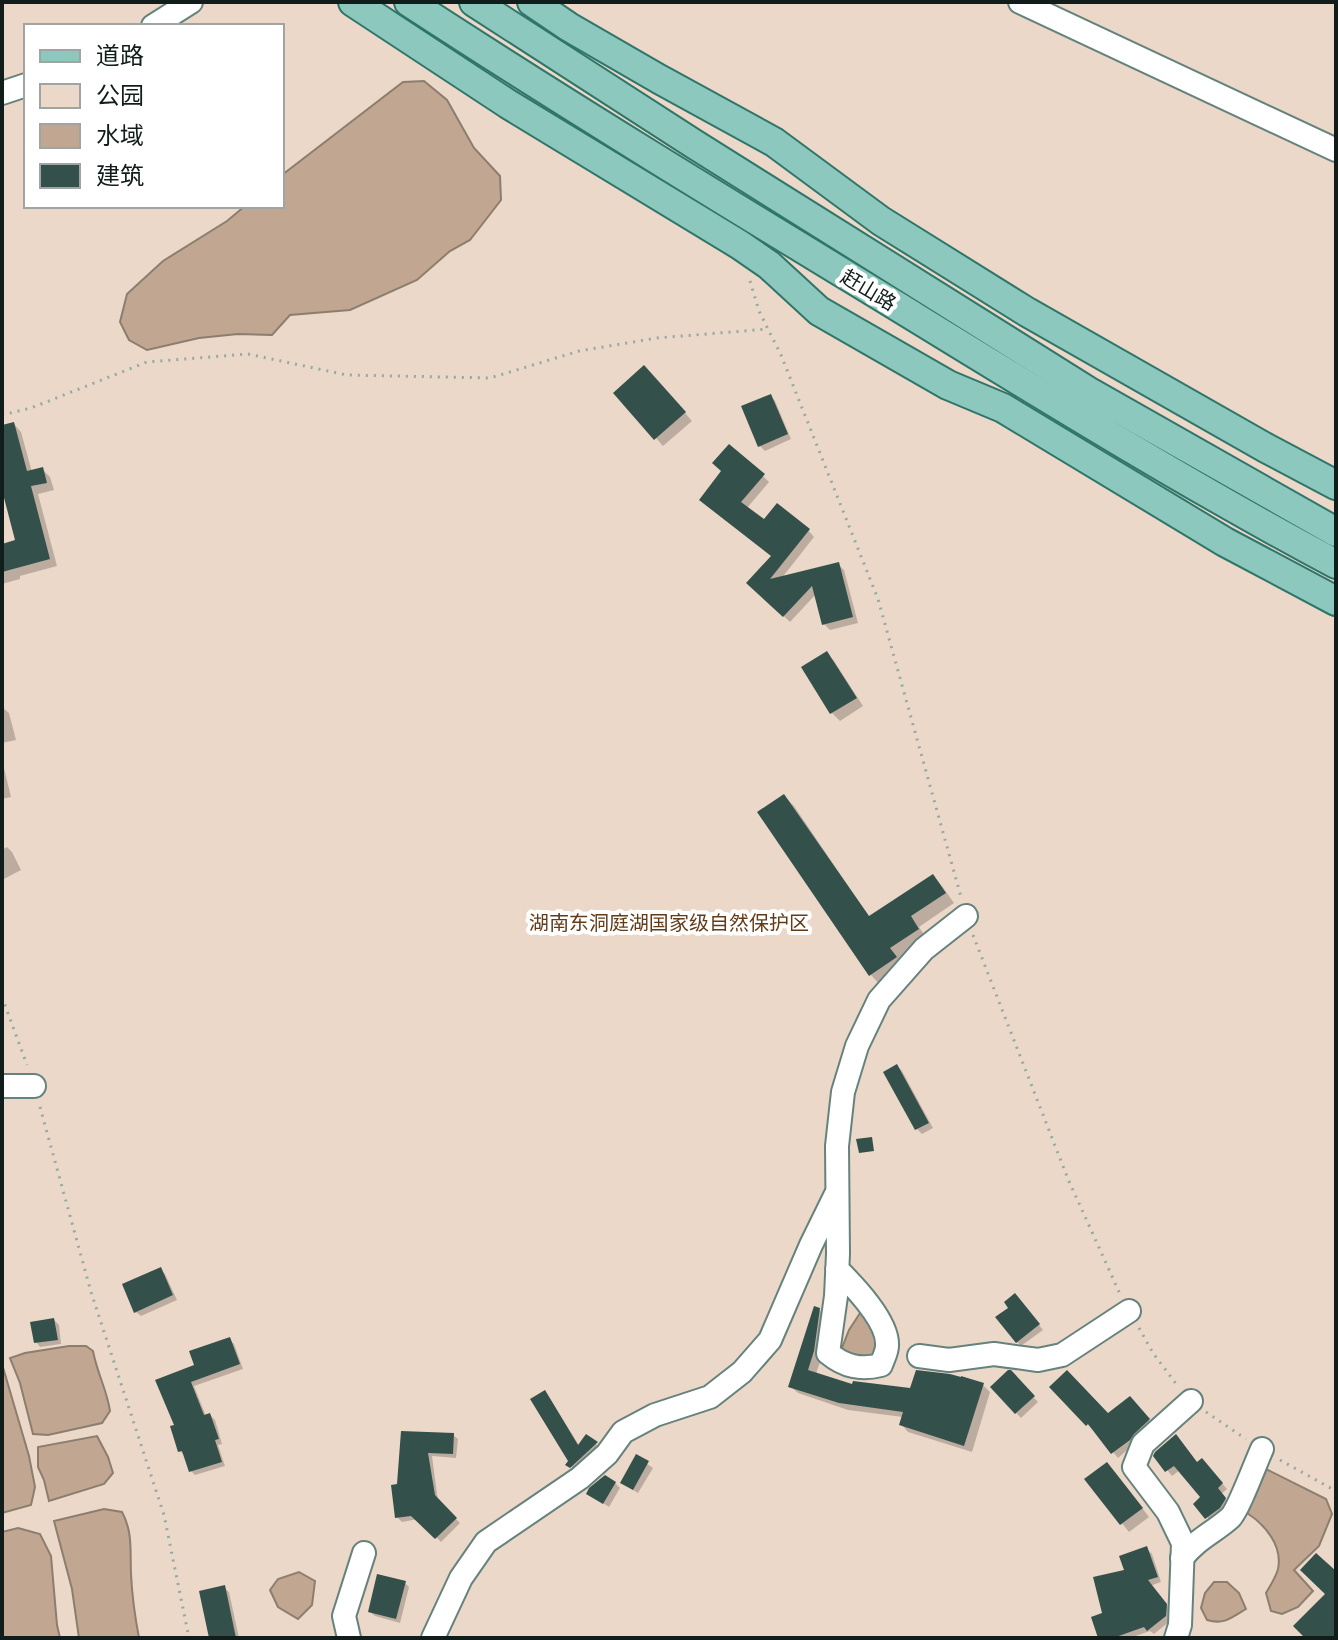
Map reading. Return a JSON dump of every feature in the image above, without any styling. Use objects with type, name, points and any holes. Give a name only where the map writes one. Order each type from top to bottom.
[{"type":"main road","points":[[353,2],[508,104],[740,245],[769,265],[819,311],[948,385],[1003,408],[1225,542],[1336,601]]},
{"type":"main road","name":"赶山路","points":[[409,2],[736,208],[1023,383],[1263,525],[1336,564]]},
{"type":"main road","name":"赶山路","points":[[474,2],[1091,393],[1336,532]]},
{"type":"main road","points":[[532,2],[569,27],[774,142],[881,221],[1027,312],[1336,485]]},
{"type":"street","points":[[156,24],[191,2]]},
{"type":"street","points":[[1020,2],[1336,150]]},
{"type":"street","points":[[2,93],[24,86]]},
{"type":"street","points":[[837,1269],[837,1146],[843,1092],[857,1046],[879,1000],[924,949],[966,916]]},
{"type":"street","points":[[2,1086],[34,1086]]},
{"type":"street","points":[[433,1638],[461,1578],[486,1542],[580,1478],[607,1454],[623,1432],[655,1415],[710,1397],[742,1372],[770,1340],[838,1191]]},
{"type":"street","points":[[919,1356],[949,1360],[994,1354],[1038,1360],[1062,1355],[1129,1311]]},
{"type":"street","points":[[1176,1638],[1180,1625],[1183,1543],[1168,1512],[1134,1467],[1143,1444],[1191,1401]]},
{"type":"street","points":[[1182,1558],[1198,1541],[1233,1516],[1262,1449]]},
{"type":"street","points":[[349,1638],[344,1616],[364,1553]]},
{"type":"path","points":[[740,245],[759,311],[781,355],[878,599],[966,916],[1068,1179],[1111,1275],[1153,1353],[1191,1401],[1262,1449],[1336,1491]]},
{"type":"path","points":[[2,415],[31,408],[147,362],[248,354],[347,375],[490,378],[579,351],[657,338],[768,329]]},
{"type":"path","points":[[2,997],[34,1086],[91,1292],[164,1515],[189,1638]]},
{"type":"green space","name":"湖南东洞庭湖国家级自然保护区","points":[[2,2],[1336,2],[1336,1638],[2,1638]]},
{"type":"water","points":[[424,81],[447,100],[474,148],[500,176],[501,200],[470,240],[450,251],[417,280],[350,310],[290,315],[272,335],[199,338],[147,350],[129,340],[120,322],[127,294],[163,261],[243,208],[284,208],[284,173],[403,82]]},
{"type":"water","points":[[862,1310],[875,1324],[877,1349],[874,1358],[848,1357],[842,1348]]},
{"type":"water","points":[[69,1346],[86,1346],[93,1351],[110,1411],[102,1423],[48,1435],[33,1434],[10,1358]]},
{"type":"water","points":[[2,1364],[35,1487],[31,1505],[2,1513]]},
{"type":"water","points":[[97,1436],[113,1473],[104,1484],[49,1501],[38,1467],[38,1447]]},
{"type":"water","points":[[1266,1469],[1326,1499],[1332,1514],[1319,1546],[1294,1570],[1313,1591],[1298,1607],[1282,1614],[1271,1611],[1266,1593],[1278,1569],[1278,1552],[1266,1529],[1247,1513]]},
{"type":"water","points":[[104,1509],[122,1512],[128,1527],[139,1638],[79,1638],[72,1589],[54,1521]]},
{"type":"water","points":[[18,1528],[40,1534],[51,1556],[60,1638],[2,1638],[2,1532]]},
{"type":"water","points":[[299,1572],[315,1581],[312,1605],[298,1619],[278,1607],[270,1590],[278,1579]]},
{"type":"water","points":[[1214,1582],[1227,1582],[1239,1593],[1246,1609],[1223,1621],[1207,1620],[1201,1608],[1205,1593]]},
{"type":"building","points":[[644,365],[686,412],[654,440],[613,393]]},
{"type":"building","points":[[771,394],[788,434],[758,447],[741,406]]},
{"type":"building","points":[[14,422],[27,471],[43,467],[47,483],[31,486],[50,559],[2,572],[2,544],[15,540],[2,490],[2,425]]},
{"type":"building","points":[[729,444],[765,474],[741,502],[764,519],[777,503],[810,529],[770,579],[839,562],[853,617],[822,625],[812,586],[783,617],[746,583],[771,556],[699,500],[721,471],[712,463]]},
{"type":"building","points":[[827,651],[857,698],[830,714],[801,667]]},
{"type":"building","points":[[784,794],[869,916],[933,874],[946,893],[911,916],[919,929],[890,948],[897,957],[869,976],[757,812]]},
{"type":"building","points":[[897,1064],[929,1123],[915,1130],[883,1072]]},
{"type":"building","points":[[872,1137],[874,1151],[859,1153],[856,1139]]},
{"type":"building","points":[[161,1267],[173,1295],[134,1313],[122,1284]]},
{"type":"building","points":[[1015,1293],[1040,1324],[1016,1343],[995,1317],[1008,1308],[1004,1302]]},
{"type":"building","points":[[814,1306],[820,1308],[808,1370],[852,1384],[853,1381],[910,1388],[916,1370],[961,1376],[984,1383],[964,1446],[899,1425],[903,1412],[839,1403],[788,1387]]},
{"type":"building","points":[[54,1318],[58,1340],[34,1343],[30,1322]]},
{"type":"building","points":[[230,1337],[240,1364],[191,1382],[204,1415],[210,1413],[219,1439],[215,1440],[222,1462],[189,1472],[182,1451],[178,1452],[170,1426],[174,1425],[155,1380],[194,1365],[189,1351]]},
{"type":"building","points":[[1008,1370],[1035,1396],[1015,1414],[990,1387]]},
{"type":"building","points":[[1067,1370],[1108,1413],[1130,1396],[1150,1419],[1111,1454],[1088,1424],[1086,1426],[1049,1387]]},
{"type":"building","points":[[545,1390],[578,1445],[586,1434],[598,1442],[570,1468],[565,1465],[568,1461],[530,1399]]},
{"type":"building","points":[[401,1431],[454,1433],[453,1454],[428,1453],[435,1495],[457,1518],[435,1539],[411,1516],[395,1518],[391,1485],[397,1484]]},
{"type":"building","points":[[1176,1434],[1197,1462],[1202,1458],[1223,1483],[1218,1488],[1225,1500],[1205,1519],[1193,1504],[1200,1497],[1174,1466],[1165,1472],[1153,1456]]},
{"type":"building","points":[[636,1454],[649,1461],[633,1490],[620,1483]]},
{"type":"building","points":[[1107,1462],[1143,1508],[1120,1525],[1084,1479]]},
{"type":"building","points":[[605,1475],[616,1482],[603,1504],[586,1494]]},
{"type":"building","points":[[1147,1546],[1158,1577],[1148,1580],[1167,1604],[1166,1616],[1147,1631],[1144,1627],[1113,1638],[1098,1638],[1091,1617],[1102,1613],[1093,1577],[1124,1570],[1119,1556]]},
{"type":"building","points":[[1316,1553],[1336,1571],[1336,1638],[1305,1638],[1293,1626],[1325,1594],[1300,1570]]},
{"type":"building","points":[[377,1574],[406,1581],[396,1619],[368,1612]]},
{"type":"building","points":[[225,1585],[236,1638],[209,1638],[199,1591]]}]
